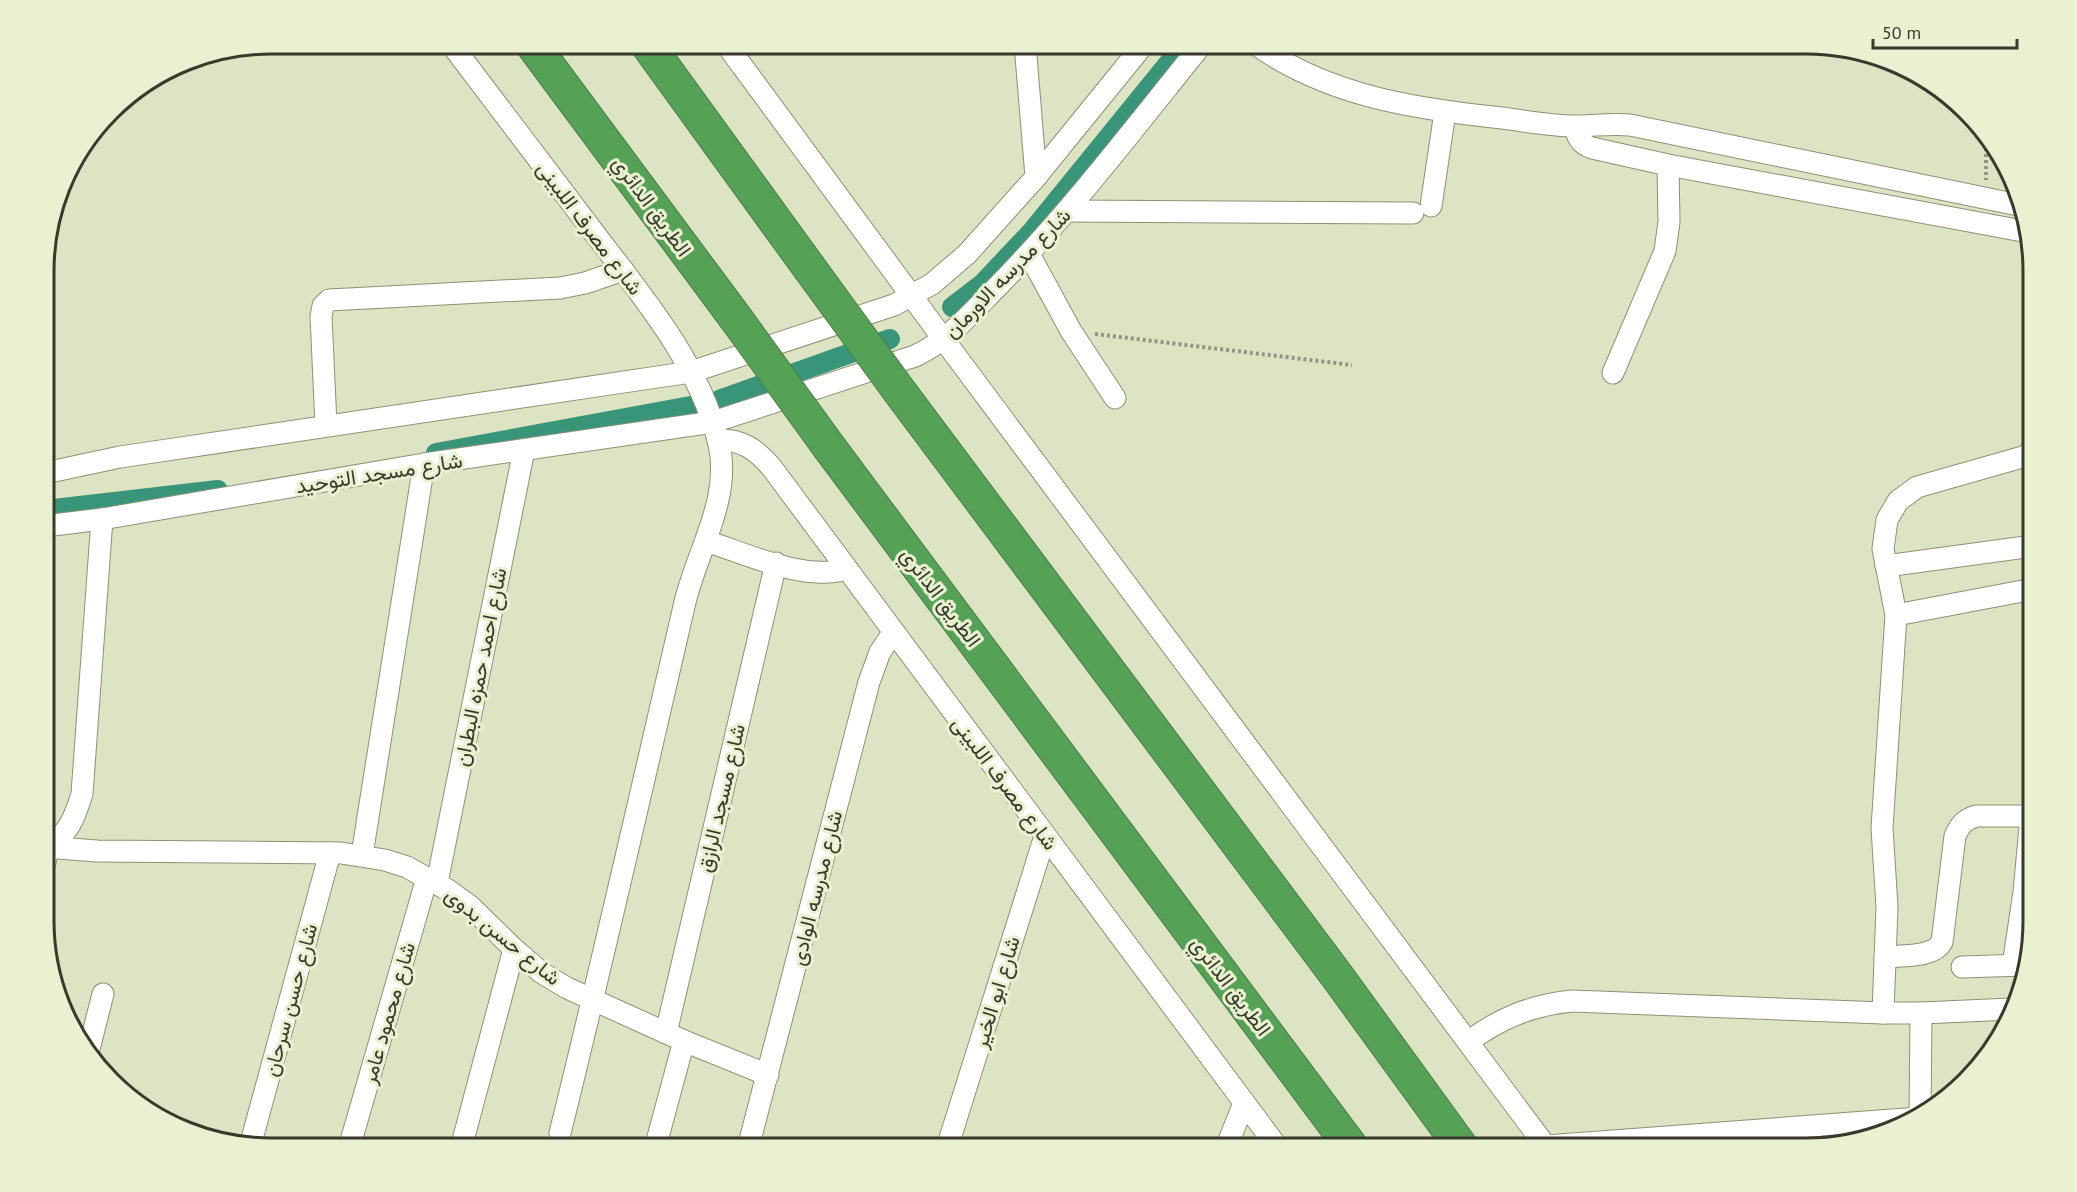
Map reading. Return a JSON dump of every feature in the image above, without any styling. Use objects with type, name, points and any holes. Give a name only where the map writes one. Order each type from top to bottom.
[{"type":"highway","name":"الطريق الدائري","points":[[539,54],[1345,1138]]},
{"type":"highway","points":[[654,54],[900,392],[1337,976],[1455,1138]]},
{"type":"street","name":"شارع مصرف اللبينى","points":[[459,54],[659,318],[691,372],[716,431],[730,440],[740,442],[763,458],[1270,1138]]},
{"type":"street","points":[[733,54],[944,340],[1540,1138]]},
{"type":"street","points":[[1026,54],[1036,177]]},
{"type":"street","name":"شارع مدرسه الاورمان","points":[[691,372],[876,311],[912,296],[932,284],[967,254],[1036,177],[1136,54]]},
{"type":"street","name":"شارع مدرسه الاورمان","points":[[716,431],[915,356],[944,340],[1029,254],[1067,211],[1194,54]]},
{"type":"street","points":[[1271,54],[1295,69],[1331,85],[1378,99],[1445,112],[1576,126],[1612,123],[1630,125],[2012,204]]},
{"type":"street","points":[[1067,211],[1422,209],[1445,112]]},
{"type":"street","points":[[1576,126],[1578,138],[1586,146],[1668,165],[2019,230]]},
{"type":"street","points":[[1613,372],[1665,251],[1669,222],[1668,165]]},
{"type":"street","points":[[1029,254],[1071,331],[1115,398]]},
{"type":"street","points":[[326,425],[321,316],[323,306],[329,300],[560,288],[585,284],[622,270]]},
{"type":"street","points":[[54,471],[120,457],[691,372]]},
{"type":"street","points":[[560,1133],[688,588],[706,541],[719,495],[721,453],[716,431]]},
{"type":"street","name":"شارع مسجد التوحيد","points":[[54,525],[102,519],[424,464],[524,450],[716,431]]},
{"type":"street","name":"شارع احمد حمزه البطران","points":[[432,880],[524,450]]},
{"type":"street","points":[[1883,1013],[1887,907],[1882,828],[1896,615],[1883,549],[1887,520],[1898,501],[1917,487],[2023,457]]},
{"type":"street","points":[[362,855],[424,464]]},
{"type":"street","points":[[54,844],[63,836],[74,819],[82,794],[102,519]]},
{"type":"street","points":[[706,541],[806,572],[821,574],[848,569]]},
{"type":"street","points":[[1886,566],[2023,547]]},
{"type":"street","name":"شارع مسجد الرازق","points":[[657,1138],[675,1037],[776,563]]},
{"type":"street","points":[[1896,615],[2023,591]]},
{"type":"street","name":"شارع مدرسه الوادى","points":[[751,1138],[869,682],[880,652],[893,633]]},
{"type":"street","points":[[1885,957],[1930,952],[1939,947],[1942,942],[1955,836],[1960,825],[1968,818],[1976,816],[2023,816]]},
{"type":"street","name":"شارع ابو الخير","points":[[950,1138],[1045,836]]},
{"type":"street","name":"شارع حسن بدوى","points":[[54,852],[362,855],[396,864],[432,880],[470,906],[514,949],[542,972],[567,988],[768,1076]]},
{"type":"street","name":"شارع حسن سرحان","points":[[252,1137],[330,854]]},
{"type":"street","name":"شارع محمود عامر","points":[[352,1138],[432,880]]},
{"type":"street","points":[[2019,961],[2023,907]]},
{"type":"street","points":[[463,1138],[514,949]]},
{"type":"street","points":[[1962,967],[2019,965]]},
{"type":"street","points":[[91,1042],[103,994]]},
{"type":"street","points":[[1468,1042],[1501,1020],[1518,1012],[1572,1001],[1883,1013],[2004,1009]]},
{"type":"street","points":[[1919,1106],[1921,1013]]},
{"type":"street","points":[[1230,1138],[1244,1103]]},
{"type":"street","points":[[1662,1138],[1891,1120]]},
{"type":"path","points":[[1071,331],[1352,365]]},
{"type":"waterway","points":[[952,307],[982,284],[1032,231],[1176,54]]},
{"type":"waterway","points":[[719,400],[890,339]]},
{"type":"waterway","points":[[436,453],[696,405]]},
{"type":"waterway","points":[[54,509],[218,490]]}]
